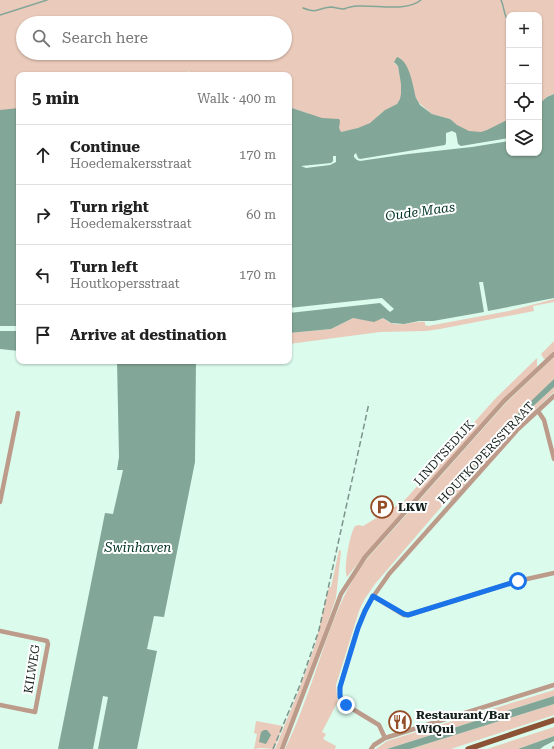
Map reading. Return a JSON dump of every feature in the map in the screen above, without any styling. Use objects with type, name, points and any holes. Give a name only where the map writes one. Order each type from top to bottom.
[{"type":"main road","points":[[468,749],[554,720]]},
{"type":"street","name":"LINDTSEDIJK","points":[[282,749],[341,594],[356,569],[498,408],[554,354]]},
{"type":"street","name":"HOUTKOPERSSTRAAT","points":[[385,738],[379,725],[346,705],[342,701],[339,693],[358,628],[365,611],[373,596],[390,574],[497,452],[518,429],[554,396]]},
{"type":"street","points":[[538,411],[544,420],[554,459]]},
{"type":"street","points":[[0,502],[18,413]]},
{"type":"street","points":[[373,596],[408,615],[518,581],[554,572]]},
{"type":"street","name":"KILWEG","points":[[0,631],[47,641],[48,644],[35,712],[0,704]]},
{"type":"street","points":[[371,749],[385,738],[554,685]]},
{"type":"shaded area","points":[[0,0],[554,0],[554,94],[542,101],[542,12],[506,12],[506,121],[466,146],[450,119],[432,114],[418,102],[407,68],[400,58],[394,63],[398,66],[401,83],[402,92],[399,102],[366,125],[341,132],[307,113],[292,108],[292,72],[16,72],[16,181],[0,181]]},
{"type":"shaded area","points":[[554,299],[554,302],[533,306],[534,311],[440,329],[426,331],[380,332],[292,344],[292,333],[331,329],[353,318],[379,320],[383,318],[395,324],[425,322],[425,325],[428,326],[509,311]]},
{"type":"shaded area","points":[[554,341],[554,351],[546,359],[544,359],[541,354]]},
{"type":"shaded area","points":[[554,357],[554,379],[451,491],[453,492],[479,465],[515,423],[554,387],[554,392],[515,429],[451,501],[448,499],[375,584],[364,600],[359,611],[336,685],[338,701],[322,732],[326,734],[323,739],[336,746],[335,749],[285,749],[300,714],[337,613],[345,595],[366,560],[505,404]]},
{"type":"shaded area","points":[[537,358],[537,367],[367,552],[347,577],[346,567],[348,552],[351,536],[355,526],[363,526],[403,502],[495,399]]},
{"type":"shaded area","points":[[339,550],[341,551],[336,598],[311,671],[280,749],[275,749],[299,690],[315,645],[329,587],[331,587]]},
{"type":"shaded area","points":[[554,690],[554,696],[387,749],[376,749],[387,741]]},
{"type":"shaded area","points":[[554,704],[554,715],[451,749],[410,749]]},
{"type":"shaded area","points":[[256,721],[283,726],[274,749],[254,749],[257,734],[254,733]]},
{"type":"shaded area","points":[[554,727],[554,736],[518,749],[487,749]]},
{"type":"water","name":"Oude Maas","points":[[397,57],[401,59],[408,69],[416,98],[420,105],[432,114],[450,119],[457,125],[469,131],[481,132],[506,120],[506,156],[542,156],[542,101],[554,94],[554,298],[488,311],[483,282],[479,282],[484,312],[433,321],[419,321],[404,324],[391,323],[383,318],[374,322],[353,318],[331,329],[292,333],[292,313],[380,303],[390,312],[394,309],[382,298],[292,308],[292,108],[322,118],[339,119],[339,128],[341,132],[358,128],[370,123],[385,110],[397,104],[401,94],[398,66],[394,62]]},
{"type":"water","points":[[16,108],[16,326],[0,326],[0,110]]},
{"type":"water","points":[[0,331],[16,331],[16,351],[0,349]]},
{"type":"water","name":"Swinhaven","points":[[117,364],[196,364],[195,462],[164,617],[154,616],[147,649],[157,651],[137,749],[58,749],[105,513],[113,514],[123,470],[117,470],[119,457]]},
{"type":"water","points":[[554,379],[554,387],[515,423],[479,465],[452,493],[451,491],[477,463],[504,427]]},
{"type":"water","points":[[554,696],[554,704],[410,749],[387,749]]},
{"type":"water","points":[[267,730],[271,735],[266,744],[259,742],[261,732]]},
{"type":"water","points":[[554,736],[554,741],[540,749],[518,749]]},
{"type":"pier","points":[[452,131],[456,133],[458,144],[461,146],[506,138],[506,141],[360,161],[354,157],[356,153],[360,159],[445,145],[446,133]]},
{"type":"pier","points":[[333,156],[336,156],[336,162],[330,165],[306,168],[301,166],[331,163],[333,161]]},
{"type":"pier","points":[[103,696],[108,697],[98,749],[93,749]]},
{"type":"waterway","points":[[0,15],[47,0]]},
{"type":"waterway","points":[[303,8],[315,11],[331,7],[344,9],[361,6],[393,7],[413,4],[421,0]]},
{"type":"waterway","points":[[501,0],[506,17]]},
{"type":"railway","points":[[273,749],[300,685],[319,630],[369,403]]},
{"type":"place","name":"LKW","points":[[382,507]]},
{"type":"place","name":"Restaurant/Bar WiQui","points":[[400,722]]},
{"type":"route","points":[[346,705],[340,697],[340,687],[358,628],[373,596],[408,615],[518,581]]}]
